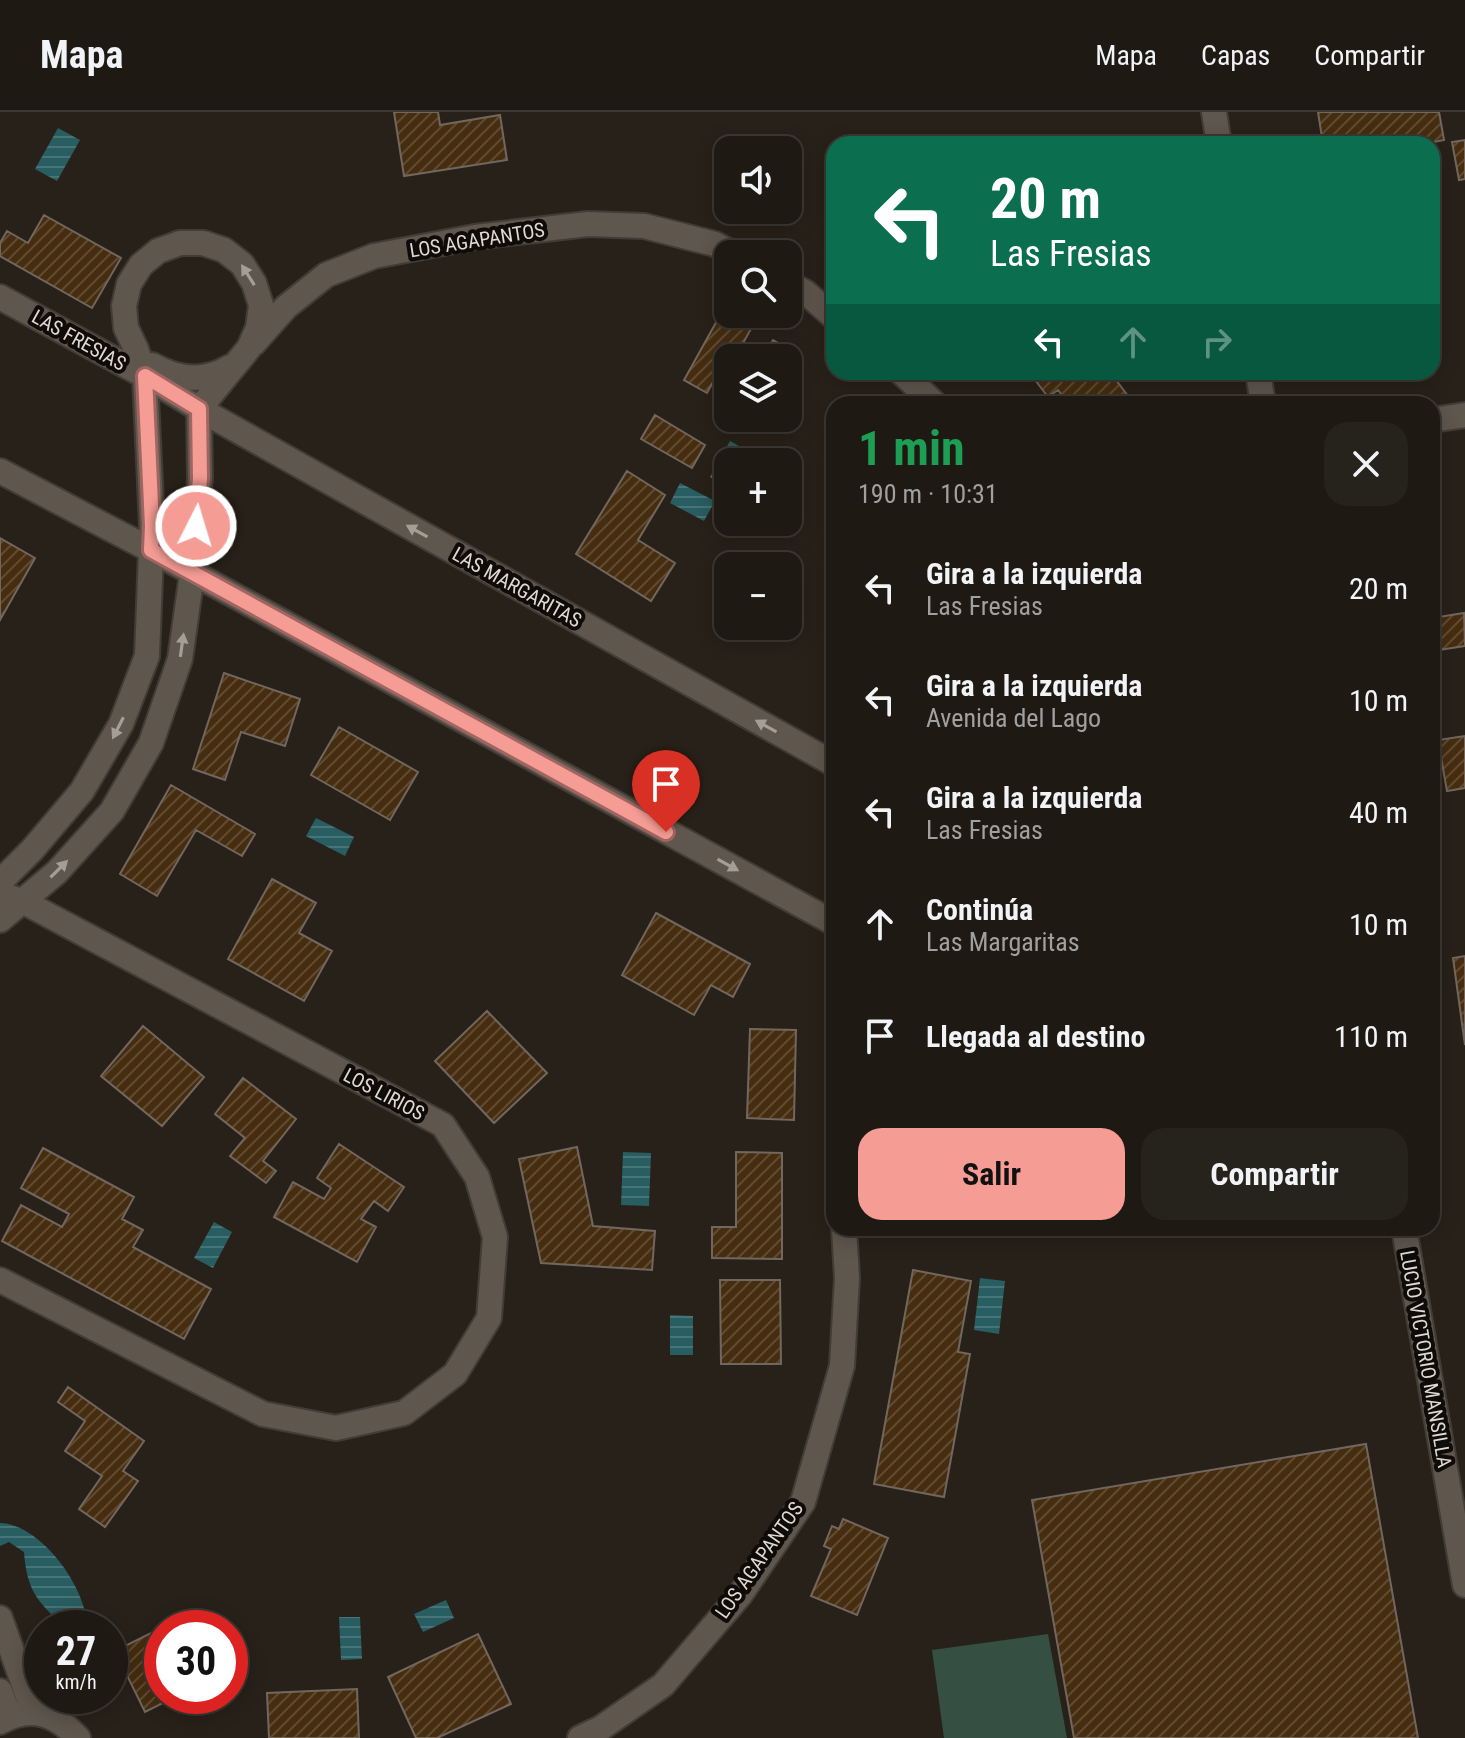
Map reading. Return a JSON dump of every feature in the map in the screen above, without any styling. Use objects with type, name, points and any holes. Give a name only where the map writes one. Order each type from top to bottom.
[{"type":"street","points":[[1214,112],[1218,136]]},
{"type":"street","name":"LOS AGAPANTOS","points":[[199,409],[286,307],[326,275],[374,256],[475,237],[588,224],[644,226],[714,244]]},
{"type":"street","points":[[0,882],[82,791],[121,724],[147,656],[152,526],[145,376],[126,328],[124,306],[129,284],[141,265],[158,251],[180,243],[203,243],[224,250],[242,264],[254,283],[261,305],[258,328],[243,355],[221,372],[203,378],[184,378],[165,373],[149,363],[136,349]]},
{"type":"street","points":[[802,290],[826,310]]},
{"type":"street","name":"LAS FRESIAS","points":[[0,297],[199,409]]},
{"type":"street","points":[[910,380],[926,396]]},
{"type":"street","points":[[0,920],[11,897],[57,872],[112,811],[151,743],[180,659],[192,574],[200,478],[199,409]]},
{"type":"street","name":"LAS MARGARITAS","points":[[199,409],[826,760]]},
{"type":"street","points":[[1440,419],[1465,415]]},
{"type":"street","points":[[0,471],[151,550],[826,919]]},
{"type":"street","name":"LOS LIRIOS","points":[[0,1280],[263,1414],[336,1428],[404,1413],[455,1374],[489,1318],[495,1237],[477,1177],[443,1125],[11,897]]},
{"type":"street","name":"LOS AGAPANTOS","points":[[580,1738],[601,1728],[663,1685],[740,1595],[803,1502],[842,1366],[847,1278],[844,1236]]},
{"type":"street","name":"LUCIO VICTORIO MANSILLA","points":[[1405,1236],[1465,1585]]},
{"type":"street","points":[[0,1618],[15,1717]]},
{"type":"street","points":[[0,1691],[15,1717]]},
{"type":"street","points":[[15,1717],[51,1716],[78,1738]]},
{"type":"green space","points":[[1048,1634],[1067,1738],[944,1738],[932,1650]]},
{"type":"water","points":[[58,128],[80,140],[57,181],[35,169]]},
{"type":"water","points":[[730,441],[743,448],[726,448]]},
{"type":"water","points":[[680,483],[714,500],[704,521],[670,503]]},
{"type":"water","points":[[316,818],[354,837],[345,856],[306,836]]},
{"type":"water","points":[[623,1152],[651,1153],[649,1206],[621,1205]]},
{"type":"water","points":[[214,1222],[232,1232],[213,1268],[194,1258]]},
{"type":"water","points":[[980,1278],[1005,1281],[999,1334],[974,1330]]},
{"type":"water","points":[[670,1315],[693,1316],[693,1355],[670,1355]]},
{"type":"water","points":[[0,1523],[16,1526],[31,1534],[46,1546],[71,1578],[84,1610],[48,1610],[31,1587],[24,1552],[9,1542],[0,1546]]},
{"type":"water","points":[[446,1600],[454,1618],[423,1632],[414,1614]]},
{"type":"water","points":[[339,1617],[360,1617],[362,1659],[341,1660]]},
{"type":"building","points":[[394,112],[438,112],[440,125],[500,115],[507,160],[404,176]]},
{"type":"building","points":[[1318,112],[1439,112],[1444,140],[1440,141],[1440,136],[1322,136]]},
{"type":"building","points":[[1465,140],[1465,179],[1459,180],[1452,142]]},
{"type":"building","points":[[44,215],[121,258],[92,308],[0,256],[0,243],[7,231],[28,243]]},
{"type":"building","points":[[714,326],[751,328],[743,344],[714,344],[714,380],[707,393],[684,380]]},
{"type":"building","points":[[1035,380],[1116,380],[1128,396],[1063,396],[1058,390],[1047,396]]},
{"type":"building","points":[[655,415],[705,445],[692,468],[641,439]]},
{"type":"building","points":[[627,471],[665,495],[638,540],[675,563],[651,601],[576,554]]},
{"type":"building","points":[[0,538],[35,558],[0,620]]},
{"type":"building","points":[[1464,613],[1465,646],[1440,650],[1440,617]]},
{"type":"building","points":[[224,673],[300,699],[285,746],[241,732],[225,780],[193,769]]},
{"type":"building","points":[[339,727],[418,772],[390,820],[311,775]]},
{"type":"building","points":[[1465,736],[1465,788],[1447,791],[1440,740]]},
{"type":"building","points":[[171,785],[255,834],[242,856],[196,830],[157,896],[120,874]]},
{"type":"building","points":[[272,879],[316,903],[299,933],[332,951],[304,1001],[228,959]]},
{"type":"building","points":[[656,913],[750,964],[733,997],[711,985],[694,1015],[622,975]]},
{"type":"building","points":[[1465,956],[1465,1045],[1453,958]]},
{"type":"building","points":[[487,1011],[547,1073],[494,1123],[435,1061]]},
{"type":"building","points":[[143,1026],[204,1077],[162,1126],[101,1076]]},
{"type":"building","points":[[750,1029],[796,1030],[794,1120],[747,1118]]},
{"type":"building","points":[[243,1078],[296,1119],[263,1161],[276,1171],[266,1183],[230,1156],[245,1138],[215,1114]]},
{"type":"building","points":[[339,1144],[404,1187],[388,1211],[374,1201],[361,1219],[376,1227],[357,1262],[274,1217],[293,1182],[324,1199],[331,1188],[317,1178]]},
{"type":"building","points":[[577,1147],[593,1226],[655,1231],[652,1270],[541,1263],[519,1159]]},
{"type":"building","points":[[43,1148],[134,1197],[122,1219],[143,1230],[133,1247],[211,1289],[184,1339],[2,1241],[21,1205],[62,1227],[69,1214],[21,1188]]},
{"type":"building","points":[[736,1152],[782,1153],[782,1259],[712,1258],[712,1227],[736,1227]]},
{"type":"building","points":[[913,1270],[971,1281],[958,1352],[970,1354],[944,1497],[874,1484]]},
{"type":"building","points":[[720,1280],[780,1280],[781,1364],[721,1364]]},
{"type":"building","points":[[68,1387],[144,1441],[123,1471],[138,1481],[105,1527],[79,1509],[102,1476],[65,1451],[85,1421],[58,1402]]},
{"type":"building","points":[[1366,1444],[1418,1738],[1074,1738],[1032,1500]]},
{"type":"building","points":[[843,1519],[888,1538],[857,1615],[811,1596],[831,1549],[824,1546],[832,1526],[839,1529]]},
{"type":"building","points":[[478,1634],[511,1704],[437,1738],[416,1738],[388,1677]]},
{"type":"building","points":[[144,1636],[144,1710],[128,1677],[128,1644]]},
{"type":"building","points":[[357,1689],[359,1738],[269,1738],[267,1693]]},
{"type":"route","points":[[196,526],[200,478],[199,409],[145,376],[151,550],[666,832]]}]
